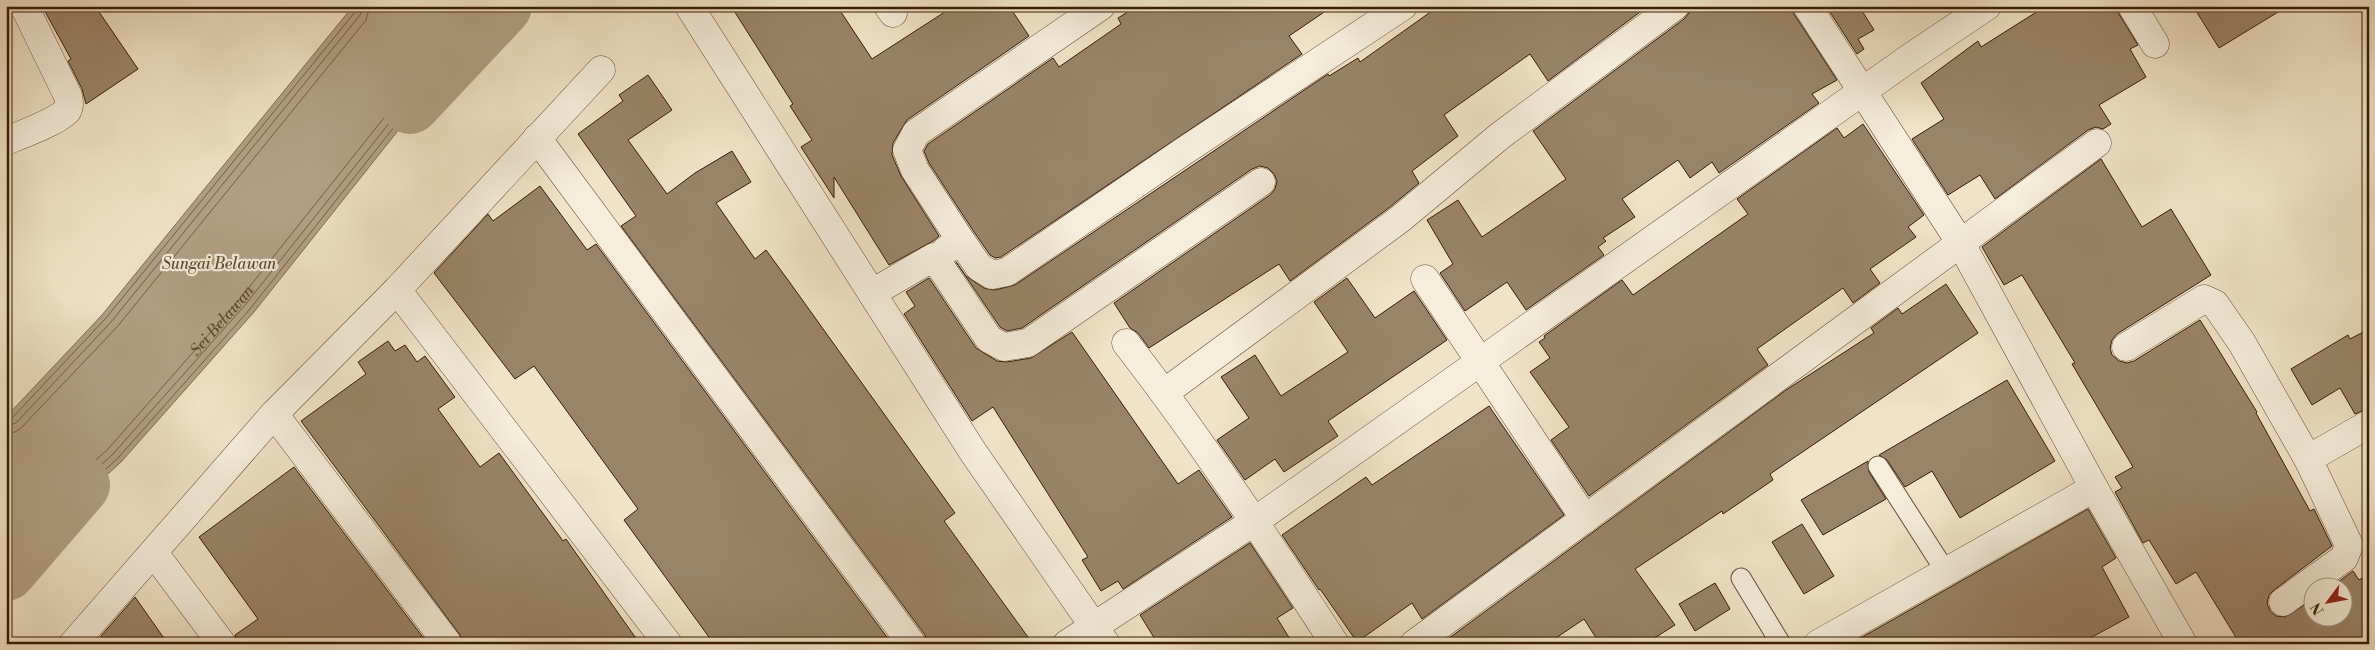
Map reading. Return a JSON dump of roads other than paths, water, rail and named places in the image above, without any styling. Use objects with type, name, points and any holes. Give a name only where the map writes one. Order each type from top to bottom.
[{"type":"street","points":[[6,140],[38,128],[66,112],[69,106],[68,96],[24,6]]},
{"type":"street","points":[[689,6],[973,452],[1100,635]]},
{"type":"street","points":[[1091,9],[916,133],[907,150],[914,170],[979,267],[992,275],[1007,272],[1184,151],[1403,6]]},
{"type":"street","points":[[1164,393],[1400,218],[1501,135],[1675,6]]},
{"type":"street","points":[[1807,6],[1960,242],[2181,643]]},
{"type":"street","points":[[1067,644],[1100,635],[1480,360],[1864,92],[1908,59],[1987,6]]},
{"type":"street","points":[[2132,6],[2155,44]]},
{"type":"street","points":[[72,644],[154,553],[274,414],[397,290],[601,70]]},
{"type":"street","points":[[538,138],[912,644]]},
{"type":"street","points":[[1414,644],[2097,143]]},
{"type":"street","points":[[934,257],[989,339],[1004,347],[1028,344],[1260,182]]},
{"type":"street","points":[[872,293],[962,241]]},
{"type":"street","points":[[1425,279],[1585,519]]},
{"type":"street","points":[[397,290],[668,644]]},
{"type":"street","points":[[2126,347],[2204,299],[2215,304],[2242,343],[2308,459],[2349,544],[2344,558],[2283,602]]},
{"type":"street","points":[[1126,343],[1255,521],[1335,644]]},
{"type":"street","points":[[274,414],[448,644]]},
{"type":"street","points":[[2308,459],[2369,424]]},
{"type":"street","points":[[1818,644],[2094,488]]},
{"type":"street","points":[[154,553],[222,644]]},
{"type":"lane","points":[[1878,466],[1946,572]]},
{"type":"lane","points":[[1741,578],[1781,644]]},
{"type":"water","name":"Sungai Belawan","points":[[353,6],[497,6],[254,312],[121,462],[6,567],[6,417],[102,315]]},
{"type":"waterway","name":"Sei Belawan","points":[[410,104],[502,6]]},
{"type":"waterway","name":"Sei Belawan","points":[[6,571],[80,485]]}]
